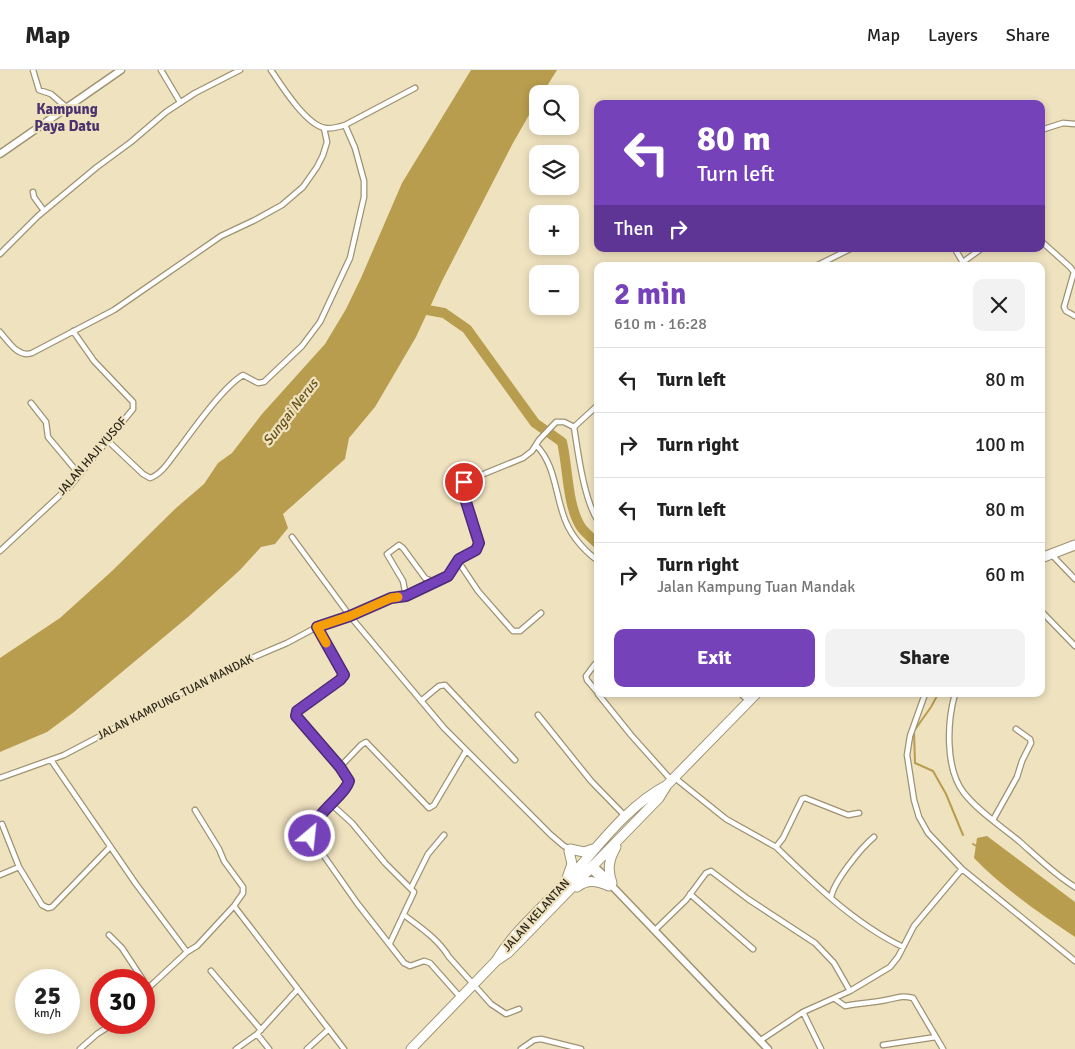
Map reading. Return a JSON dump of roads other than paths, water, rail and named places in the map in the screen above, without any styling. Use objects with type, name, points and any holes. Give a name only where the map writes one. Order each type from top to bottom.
[{"type":"highway","points":[[1045,556],[1075,545]]},
{"type":"highway","name":"JALAN KELANTAN","points":[[496,961],[508,953],[592,868],[659,798],[671,781],[753,697]]},
{"type":"highway","name":"JALAN KELANTAN","points":[[496,961],[503,949],[626,817],[651,794],[671,781]]},
{"type":"highway","points":[[560,899],[589,880],[611,885],[609,874],[610,860],[624,834]]},
{"type":"highway","points":[[566,883],[572,864],[569,849],[584,852],[596,848]]},
{"type":"highway","points":[[411,1049],[496,961]]},
{"type":"street","points":[[33,70],[37,88],[44,93],[51,94],[66,107]]},
{"type":"street","points":[[0,154],[121,70]]},
{"type":"street","points":[[160,70],[180,102]]},
{"type":"street","points":[[0,254],[44,211],[180,102],[240,70]]},
{"type":"street","points":[[271,70],[308,118],[324,128],[345,125],[415,88]]},
{"type":"street","points":[[1045,129],[1063,123],[1075,124]]},
{"type":"street","points":[[107,440],[143,474],[150,478],[154,477],[166,466],[202,418],[231,385],[244,375],[258,383],[268,380],[310,336],[323,317],[347,266],[354,246],[364,198],[362,173],[355,148],[345,125]]},
{"type":"street","points":[[0,332],[19,352],[27,354],[122,306],[221,236],[269,213],[298,192],[310,179],[323,155],[327,142],[324,128]]},
{"type":"street","points":[[33,192],[34,197],[44,211]]},
{"type":"street","points":[[1045,245],[1074,272],[1064,307],[1066,311],[1075,316]]},
{"type":"street","points":[[824,262],[844,252]]},
{"type":"street","points":[[966,262],[978,252]]},
{"type":"street","name":"JALAN HAJI YUSOF","points":[[0,551],[71,485],[133,409],[133,402],[94,361],[73,331]]},
{"type":"street","points":[[31,403],[46,422],[48,436],[80,474]]},
{"type":"street","points":[[574,427],[594,409]]},
{"type":"street","points":[[574,427],[564,422],[556,422],[536,445],[551,467],[563,515],[570,530],[580,545],[594,557]]},
{"type":"street","points":[[574,427],[586,488],[594,515]]},
{"type":"street","name":"JALAN KAMPUNG TUAN MANDAK","points":[[0,778],[51,760],[140,716],[233,666],[287,643],[317,627],[350,616],[391,598],[406,596],[451,573],[458,561],[476,550],[479,543],[462,489],[464,482],[523,458],[536,445]]},
{"type":"street","points":[[292,537],[350,616],[421,701],[466,751],[547,832],[585,861],[611,885],[764,1045],[803,1012],[835,999],[890,967],[898,957],[914,926],[962,869]]},
{"type":"street","points":[[406,596],[403,581],[387,554],[397,546],[399,545],[403,548],[425,578],[434,582]]},
{"type":"street","points":[[1051,554],[1075,579]]},
{"type":"street","points":[[458,561],[478,591],[513,631],[520,631],[541,613]]},
{"type":"street","points":[[1045,615],[1075,646]]},
{"type":"street","points":[[317,627],[344,675],[340,680],[297,711],[296,716],[347,776],[348,784],[330,803],[311,831],[311,840],[332,866],[357,903],[407,965],[413,966],[424,961],[430,963],[461,998]]},
{"type":"street","points":[[594,665],[586,676],[594,688]]},
{"type":"street","points":[[421,701],[439,686],[445,685],[515,760]]},
{"type":"street","points":[[600,697],[630,735],[671,781],[726,819],[776,847],[831,898],[882,936],[903,947]]},
{"type":"street","points":[[744,697],[749,701]]},
{"type":"street","points":[[924,697],[908,746],[908,767],[919,817],[928,833],[962,869],[1075,961]]},
{"type":"street","points":[[954,697],[949,724],[950,744],[955,775],[960,787],[969,799],[993,820],[1075,887]]},
{"type":"street","points":[[538,715],[591,780],[626,817]]},
{"type":"street","points":[[993,820],[1017,777],[1031,743],[1030,739],[1016,729]]},
{"type":"street","points":[[340,767],[366,742],[429,808],[434,805],[466,751]]},
{"type":"street","points":[[51,760],[136,884],[187,952]]},
{"type":"street","points":[[776,847],[783,838],[802,799],[805,798],[848,815],[859,813]]},
{"type":"street","points":[[330,803],[352,823],[385,863],[414,892],[414,896],[390,943]]},
{"type":"street","points":[[155,981],[187,952],[197,946],[234,906],[243,893],[243,888],[224,861],[219,849],[195,810]]},
{"type":"street","points":[[2,824],[20,868],[42,905],[48,908],[52,907],[110,847]]},
{"type":"street","points":[[411,888],[428,854],[444,836]]},
{"type":"street","points":[[831,898],[837,881],[866,844],[874,837]]},
{"type":"street","points":[[0,875],[20,868]]},
{"type":"street","points":[[655,930],[690,894],[706,873],[711,871],[748,899],[815,942],[834,963],[850,991]]},
{"type":"street","points":[[690,894],[752,949]]},
{"type":"street","points":[[234,906],[344,1049]]},
{"type":"street","points":[[404,915],[439,944],[491,1004],[504,1013],[519,1009]]},
{"type":"street","points":[[109,935],[122,948],[135,969]]},
{"type":"street","points":[[211,971],[259,1032],[269,1049]]},
{"type":"street","points":[[236,1049],[259,1032],[298,989]]},
{"type":"street","points":[[835,999],[846,1006],[888,1000],[902,995],[913,998],[943,1049]]},
{"type":"street","points":[[803,1012],[821,1049]]},
{"type":"street","points":[[307,1049],[329,1029]]},
{"type":"street","points":[[80,1049],[97,1034]]},
{"type":"street","points":[[883,1045],[936,1037]]},
{"type":"street","points":[[521,1049],[534,1040],[541,1039],[581,1049]]},
{"type":"water","name":"Sungai Nerus","points":[[471,70],[557,70],[548,85],[529,85],[529,115],[442,281],[416,337],[375,407],[349,438],[345,459],[283,514],[288,528],[275,544],[261,547],[240,570],[188,617],[74,712],[47,732],[0,752],[0,658],[60,618],[112,571],[176,508],[204,484],[218,463],[232,453],[262,414],[325,344],[346,309],[361,278],[402,183]]},
{"type":"water","points":[[987,836],[1075,902],[1075,937],[1022,900],[974,858],[977,838]]},
{"type":"waterway","points":[[416,308],[444,313],[467,329],[535,423],[562,442],[570,497],[576,518],[583,529],[594,540]]},
{"type":"waterway","points":[[936,697],[914,731],[915,763],[933,771],[946,794],[963,835]]},
{"type":"waterway","points":[[973,844],[978,847]]},
{"type":"district","name":"Kampung Paya Datu","points":[[67,118]]}]
